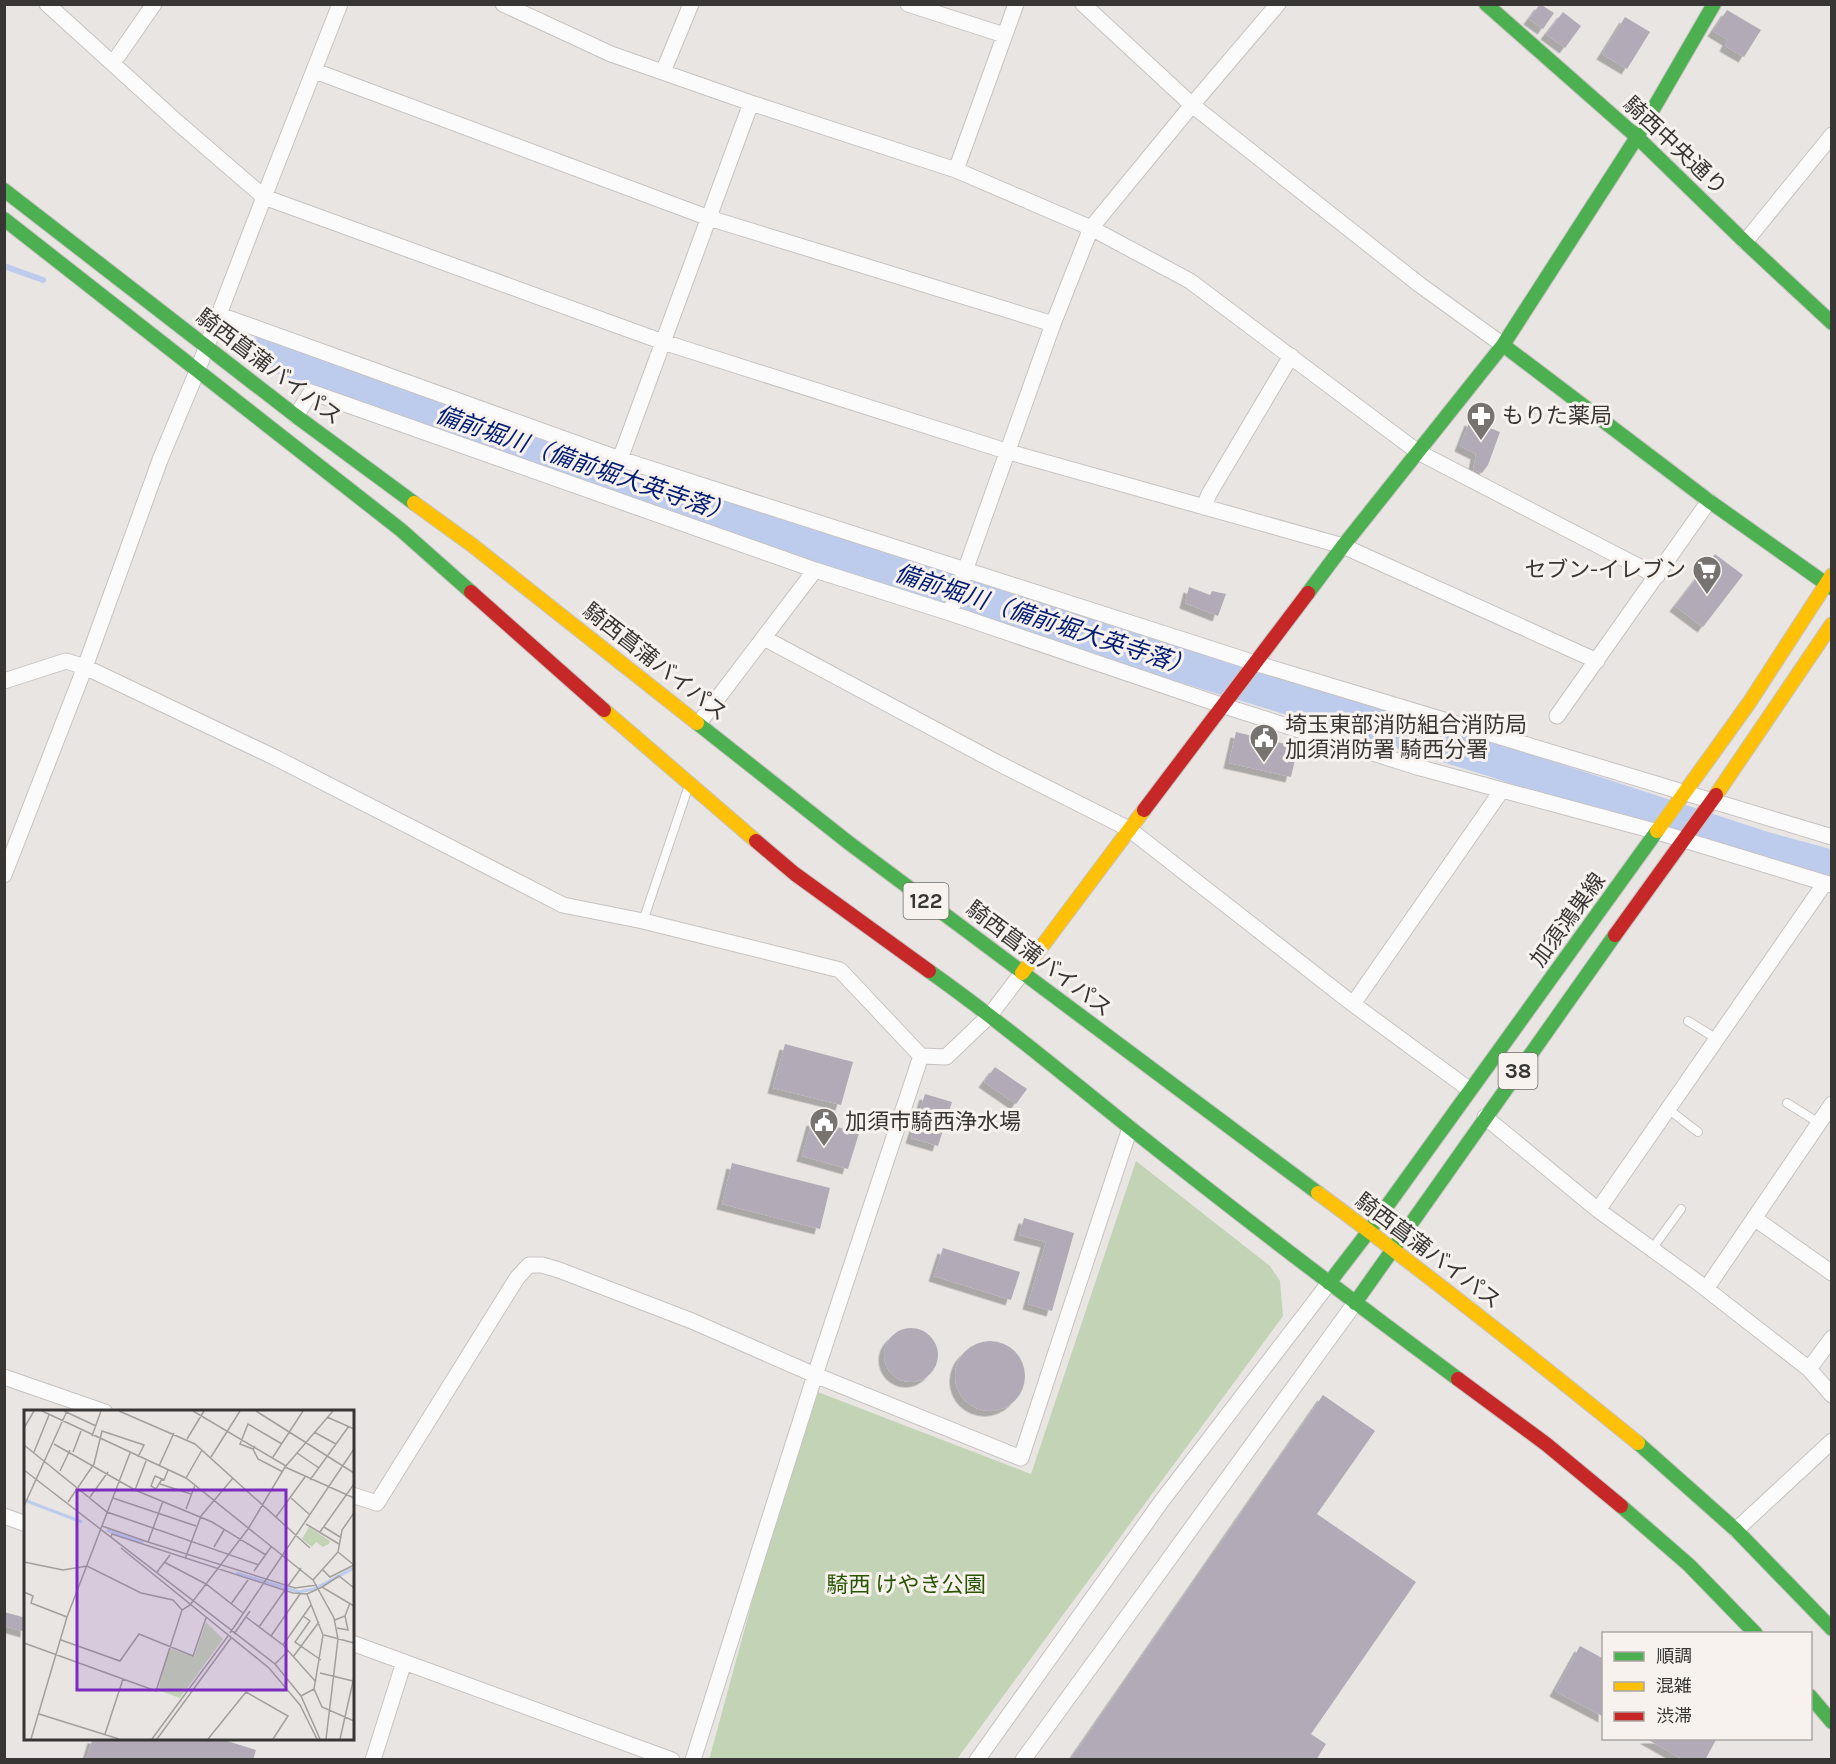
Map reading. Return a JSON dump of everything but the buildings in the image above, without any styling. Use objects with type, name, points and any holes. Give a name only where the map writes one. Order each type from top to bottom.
[{"type":"main road","name":"騎西中央通り","points":[[1486,4],[1637,137],[1832,323]]},
{"type":"main road","points":[[1022,973],[1343,546],[1503,345],[1637,137],[1714,4]]},
{"type":"main road","name":"騎西菖蒲バイパス","points":[[4,190],[296,416],[472,545],[849,843],[1393,1249],[1559,1379],[1736,1530],[1832,1629]]},
{"type":"main road","name":"騎西菖蒲バイパス","points":[[4,219],[401,530],[689,784],[795,874],[990,1015],[1130,1128],[1329,1283],[1546,1444],[1689,1565],[1754,1632]]},
{"type":"main road","points":[[1503,345],[1709,501],[1830,583]]},
{"type":"main road","name":"加須鴻巣線","points":[[1329,1283],[1658,832],[1749,704],[1830,583]]},
{"type":"main road","name":"加須鴻巣線","points":[[1355,1303],[1485,1117],[1709,805],[1832,624]]},
{"type":"main road","points":[[1812,1698],[1832,1722]]},
{"type":"street","points":[[47,4],[177,122],[264,196],[663,342],[1009,452],[1343,546],[1597,661]]},
{"type":"street","points":[[113,63],[154,4]]},
{"type":"street","points":[[4,875],[85,667],[160,460],[220,315],[340,4]]},
{"type":"street","points":[[663,72],[691,4]]},
{"type":"street","points":[[908,4],[1004,35]]},
{"type":"street","points":[[956,170],[1016,4]]},
{"type":"street","points":[[1083,4],[1192,105],[1420,285],[1503,345]]},
{"type":"street","points":[[951,610],[1053,324],[1091,228],[1278,4]]},
{"type":"street","points":[[505,5],[611,54],[751,103],[956,170],[1091,228],[1190,280],[1418,452],[1657,576]]},
{"type":"street","points":[[315,71],[709,218],[1053,324]]},
{"type":"street","points":[[620,459],[751,103]]},
{"type":"street","points":[[1745,242],[1832,135]]},
{"type":"street","points":[[220,315],[620,459],[1253,667],[1709,805],[1832,837]]},
{"type":"street","points":[[1204,507],[1209,494],[1291,356]]},
{"type":"street","points":[[296,416],[311,392],[815,570],[951,610],[1224,706],[1417,768],[1658,832],[1828,884],[1598,1210]]},
{"type":"street","points":[[1557,716],[1709,501]]},
{"type":"street","points":[[699,723],[815,570]]},
{"type":"street","points":[[764,638],[998,763],[1129,829],[1353,1004],[1470,1090]]},
{"type":"street","points":[[4,681],[66,661],[85,667],[276,758],[563,905],[643,921],[840,970],[921,1056],[946,1057],[990,1015],[1022,973]]},
{"type":"street","points":[[1353,1004],[1502,790]]},
{"type":"street","points":[[693,1760],[814,1375],[921,1056]]},
{"type":"street","points":[[1706,1289],[1832,1104]]},
{"type":"street","points":[[1485,1117],[1598,1210],[1706,1289],[1809,1369],[1832,1395]]},
{"type":"street","points":[[354,1496],[377,1503],[517,1278],[529,1265],[542,1265],[559,1270],[692,1321],[814,1375],[1021,1458],[1130,1128]]},
{"type":"street","points":[[1754,1218],[1832,1273]]},
{"type":"street","points":[[977,1760],[1161,1502],[1329,1283]]},
{"type":"street","points":[[1023,1760],[1355,1303]]},
{"type":"street","points":[[1809,1369],[1832,1338]]},
{"type":"street","points":[[4,1377],[99,1410]]},
{"type":"street","points":[[1736,1530],[1832,1441]]},
{"type":"street","points":[[4,1516],[24,1523]]},
{"type":"street","points":[[354,1644],[672,1760]]},
{"type":"street","points":[[373,1760],[404,1662]]},
{"type":"lane","points":[[643,921],[689,784]]},
{"type":"lane","points":[[1688,1022],[1717,1040]]},
{"type":"lane","points":[[1787,1103],[1819,1123]]},
{"type":"lane","points":[[1668,1109],[1698,1132]]},
{"type":"lane","points":[[1652,1249],[1681,1209]]},
{"type":"green space","name":"騎西 けやき公園","points":[[1136,1161],[1270,1266],[1280,1281],[1283,1316],[957,1759],[709,1760],[810,1389],[1031,1474]]},
{"type":"waterway","name":"備前堀川（備前堀大英寺落）","points":[[4,266],[43,280]]},
{"type":"waterway","name":"備前堀川（備前堀大英寺落）","points":[[264,351],[507,440],[1122,647],[1494,760],[1762,848],[1832,867]]},
{"type":"traffic: fast","points":[[1486,4],[1637,137],[1832,323]]},
{"type":"traffic: fast","points":[[1308,593],[1503,345],[1637,137],[1714,4]]},
{"type":"traffic: fast","points":[[4,190],[296,416],[414,503]]},
{"type":"traffic: fast","points":[[4,219],[401,530],[471,592]]},
{"type":"traffic: fast","points":[[1503,345],[1709,501],[1832,588]]},
{"type":"traffic: fast","points":[[697,723],[849,843],[1318,1193]]},
{"type":"traffic: fast","points":[[1329,1283],[1369,1231],[1657,831]]},
{"type":"traffic: fast","points":[[1355,1303],[1615,935]]},
{"type":"traffic: fast","points":[[929,971],[1005,1028],[1251,1223],[1458,1379]]},
{"type":"traffic: fast","points":[[1638,1443],[1736,1530],[1832,1629]]},
{"type":"traffic: fast","points":[[1621,1506],[1689,1565],[1754,1632]]},
{"type":"traffic: fast","points":[[1812,1698],[1832,1722]]},
{"type":"traffic: slow","points":[[414,503],[472,545],[697,723]]},
{"type":"traffic: slow","points":[[1657,831],[1749,703],[1832,575]]},
{"type":"traffic: slow","points":[[1716,795],[1832,624]]},
{"type":"traffic: slow","points":[[604,710],[756,841]]},
{"type":"traffic: slow","points":[[1022,973],[1144,810]]},
{"type":"traffic: slow","points":[[1318,1193],[1480,1316],[1638,1443]]},
{"type":"traffic: jam","points":[[471,592],[604,710]]},
{"type":"traffic: jam","points":[[1144,810],[1308,593]]},
{"type":"traffic: jam","points":[[1615,935],[1716,795]]},
{"type":"traffic: jam","points":[[756,841],[795,874],[929,971]]},
{"type":"traffic: jam","points":[[1458,1379],[1546,1444],[1621,1506]]},
{"type":"place","name":"もりた薬局","points":[[1481,442]]},
{"type":"place","name":"セブン-イレブン","points":[[1707,596]]},
{"type":"place","name":"埼玉東部消防組合消防局 加須消防署 騎西分署","points":[[1264,764]]},
{"type":"place","name":"加須市騎西浄水場","points":[[824,1148]]}]
